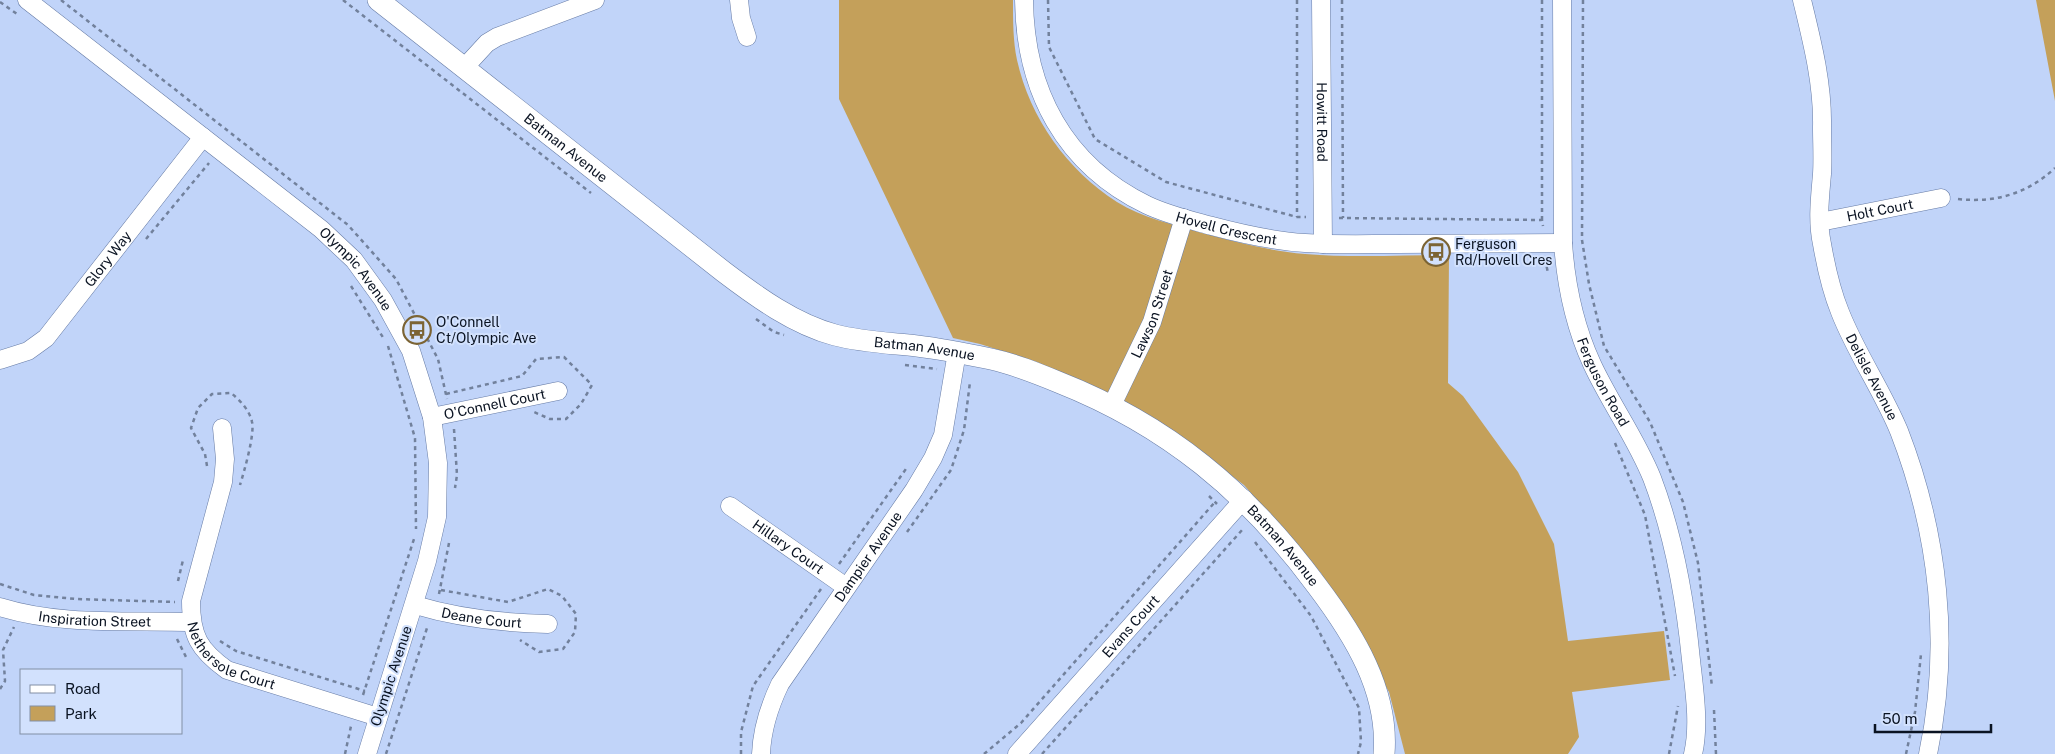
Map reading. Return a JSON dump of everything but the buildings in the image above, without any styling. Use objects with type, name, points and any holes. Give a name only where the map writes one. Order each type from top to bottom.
[{"type":"street","name":"Olympic Avenue","points":[[26,0],[198,144],[321,230],[354,260],[383,300],[411,350],[432,417],[438,463],[437,517],[415,605],[366,754]]},
{"type":"street","name":"Batman Avenue","points":[[378,0],[752,294],[794,318],[833,334],[877,343],[957,352],[995,360],[1037,373],[1112,405],[1152,428],[1209,469],[1244,499],[1296,556],[1328,600],[1352,638],[1370,673],[1380,699],[1384,725],[1384,754]]},
{"type":"street","points":[[464,68],[486,43],[496,37],[595,0]]},
{"type":"street","points":[[739,0],[741,18],[747,37]]},
{"type":"street","name":"Hovell Crescent","points":[[1024,0],[1027,45],[1032,70],[1044,102],[1057,127],[1076,152],[1098,174],[1148,206],[1184,218],[1250,235],[1304,243],[1562,243]]},
{"type":"street","name":"Howitt Road","points":[[1321,0],[1322,244]]},
{"type":"street","name":"Ferguson Road","points":[[1562,0],[1562,243],[1566,284],[1577,328],[1592,365],[1634,439],[1652,479],[1679,572],[1695,705],[1693,754]]},
{"type":"street","name":"Delisle Avenue","points":[[1802,0],[1818,77],[1822,124],[1821,241],[1831,284],[1840,313],[1880,390],[1899,432],[1927,523],[1937,573],[1940,629],[1939,678],[1934,725],[1928,754]]},
{"type":"street","name":"Glory Way","points":[[0,360],[28,351],[46,338],[198,144]]},
{"type":"street","name":"Holt Court","points":[[1820,222],[1941,198]]},
{"type":"street","name":"Lawson Street","points":[[1112,405],[1152,322],[1184,218]]},
{"type":"street","name":"Dampier Avenue","points":[[761,754],[767,712],[780,684],[914,490],[933,458],[943,435],[957,352]]},
{"type":"street","name":"O'Connell Court","points":[[432,417],[558,391]]},
{"type":"street","name":"Nethersole Court","points":[[222,428],[225,459],[223,482],[192,602],[184,621],[211,659],[227,670],[378,717]]},
{"type":"street","name":"Evans Court","points":[[1017,754],[1244,499]]},
{"type":"street","name":"Hillary Court","points":[[730,506],[846,587]]},
{"type":"street","name":"Deane Court","points":[[415,605],[475,619],[548,624]]},
{"type":"street","name":"Inspiration Street","points":[[0,607],[82,620],[184,621]]},
{"type":"path","points":[[61,0],[348,225],[396,279],[438,359],[454,427],[457,475],[455,493]]},
{"type":"path","points":[[1048,0],[1049,47],[1095,139],[1166,182],[1297,217],[1542,220]]},
{"type":"path","points":[[1297,0],[1297,217]]},
{"type":"path","points":[[1342,0],[1343,218]]},
{"type":"path","points":[[1542,0],[1542,220],[1546,262],[1550,280]]},
{"type":"path","points":[[1583,0],[1582,240],[1589,284],[1604,346],[1650,422],[1682,502],[1698,563],[1712,693]]},
{"type":"path","points":[[0,2],[23,20]]},
{"type":"path","points":[[198,144],[209,163]]},
{"type":"path","points":[[1941,198],[1976,201],[1998,199],[2022,192],[2037,183],[2055,168]]},
{"type":"path","points":[[348,282],[388,346],[415,438],[416,531],[357,711]]},
{"type":"path","points":[[207,469],[205,454],[191,428],[198,408],[212,394],[231,394],[241,402],[253,422],[249,451],[239,489]]},
{"type":"path","points":[[1614,441],[1645,515],[1676,681]]},
{"type":"path","points":[[984,754],[1021,723],[1215,502]]},
{"type":"path","points":[[1042,754],[1243,529]]},
{"type":"path","points":[[386,754],[441,590],[450,539]]},
{"type":"path","points":[[178,584],[184,557]]},
{"type":"path","points":[[0,584],[34,595],[176,602],[184,621],[176,635],[186,657],[194,663]]},
{"type":"path","points":[[0,689],[4,681],[4,650],[14,628],[17,611]]},
{"type":"path","points":[[218,640],[236,651],[384,697]]},
{"type":"path","points":[[1669,754],[1679,700]]},
{"type":"path","points":[[1713,703],[1716,754]]},
{"type":"path","points":[[343,722],[352,725],[345,754]]},
{"type":"green space","points":[[839,0],[1013,0],[1014,38],[1017,60],[1031,102],[1041,122],[1053,141],[1082,174],[1099,189],[1127,208],[1158,220],[1215,236],[1253,246],[1292,253],[1341,256],[1449,255],[1448,383],[1463,396],[1518,472],[1554,544],[1568,641],[1664,631],[1670,680],[1572,692],[1579,737],[1568,754],[1405,754],[1389,692],[1321,573],[1244,485],[1151,416],[1037,362],[980,344],[953,338],[839,99]]},
{"type":"green space","points":[[2036,0],[2055,0],[2055,101]]},
{"type":"place","name":"Ferguson Rd/Hovell Cres","points":[[1436,252]]},
{"type":"place","name":"O'Connell Ct/Olympic Ave","points":[[417,330]]}]
